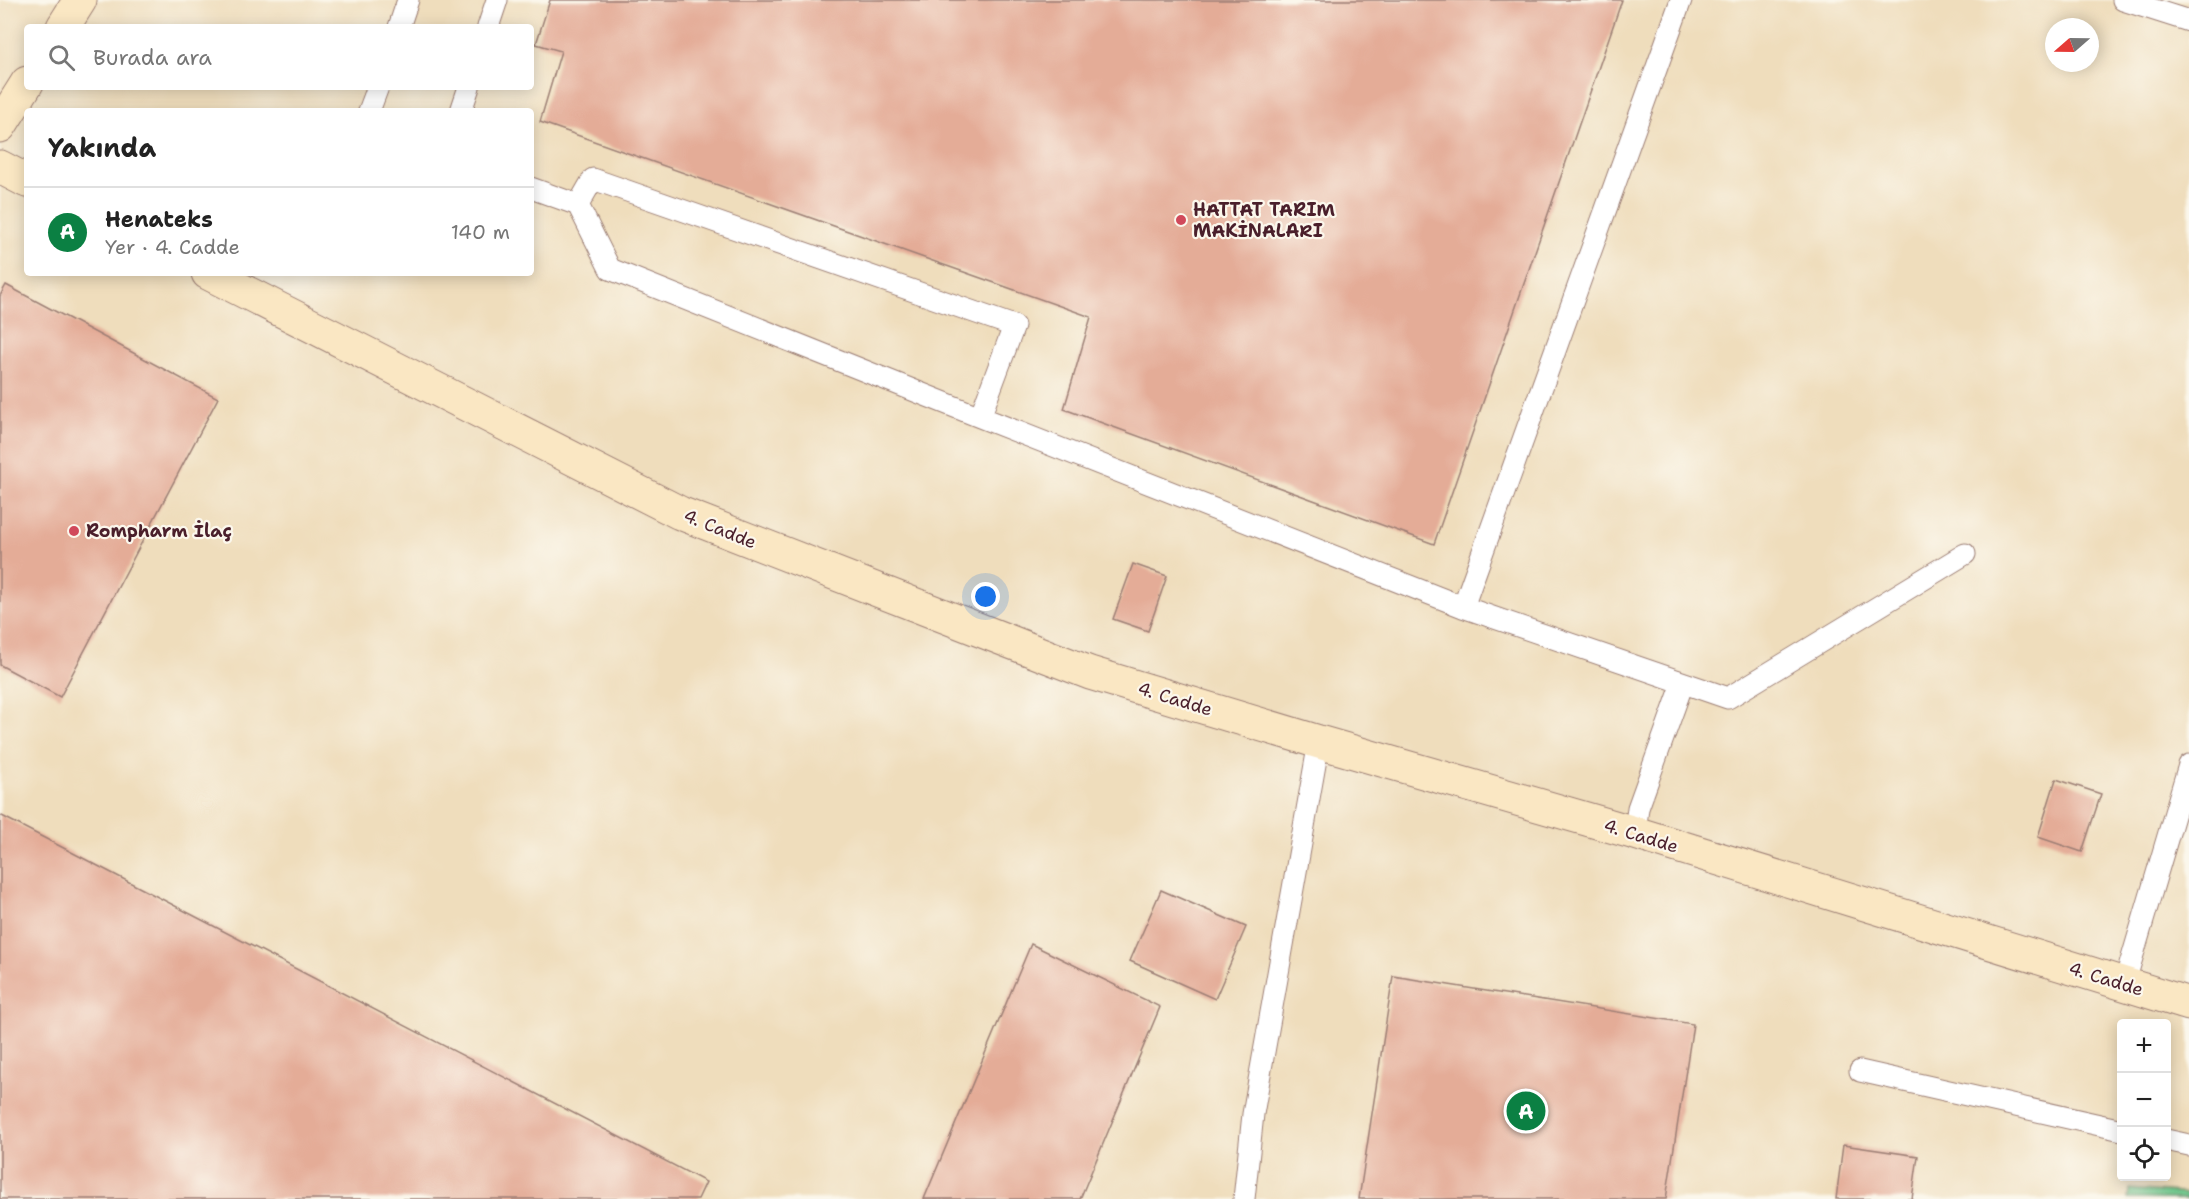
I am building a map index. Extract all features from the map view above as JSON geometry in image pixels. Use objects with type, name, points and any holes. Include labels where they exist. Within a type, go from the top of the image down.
[{"type":"street","points":[[65,24],[80,0]]},
{"type":"street","points":[[0,126],[24,88]]},
{"type":"street","points":[[0,167],[24,179]]},
{"type":"street","name":"4. Cadde","points":[[214,276],[680,513],[1090,673],[1635,833],[2189,1004]]},
{"type":"lane","points":[[400,24],[408,0]]},
{"type":"lane","points":[[489,24],[497,0]]},
{"type":"lane","points":[[1463,607],[1682,0]]},
{"type":"lane","points":[[2123,0],[2189,21]]},
{"type":"lane","points":[[370,108],[377,90]]},
{"type":"lane","points":[[462,108],[468,90]]},
{"type":"lane","points":[[578,205],[593,179],[1014,326],[980,417]]},
{"type":"lane","points":[[534,189],[578,205],[610,269],[1463,607],[1728,698],[1965,554]]},
{"type":"lane","points":[[1635,833],[1638,808],[1683,683]]},
{"type":"lane","points":[[1245,1199],[1253,1114],[1319,742]]},
{"type":"lane","points":[[2124,985],[2189,765]]},
{"type":"lane","points":[[1860,1071],[2117,1129]]},
{"type":"lane","points":[[2171,1141],[2189,1145]]},
{"type":"green space","points":[[2129,1189],[2189,1194],[2189,1199],[2128,1199]]},
{"type":"building","name":"HATTAT TARIM MAKİNALARI","points":[[550,0],[1622,0],[1434,544],[1064,409],[1091,317],[540,122],[561,51],[536,44]]},
{"type":"building","name":"Rompharm İlaç","points":[[6,285],[218,398],[60,697],[0,665],[0,296]]},
{"type":"building","points":[[1133,564],[1167,576],[1148,631],[1113,619]]},
{"type":"building","points":[[2056,779],[2101,794],[2082,852],[2038,837]]},
{"type":"building","points":[[0,815],[706,1182],[698,1199],[0,1199]]},
{"type":"building","points":[[1161,890],[1246,927],[1215,999],[1130,961]]},
{"type":"building","points":[[1031,944],[1160,1007],[1080,1199],[924,1199]]},
{"type":"building","points":[[1393,976],[1693,1024],[1666,1199],[1359,1199]]},
{"type":"building","points":[[1843,1145],[1918,1156],[1912,1199],[1836,1199]]},
{"type":"place","name":"HATTAT TARIM MAKİNALARI","points":[[1181,220]]},
{"type":"place","name":"Rompharm İlaç","points":[[74,531]]},
{"type":"place","name":"Henateks","points":[[1526,1111]]}]
